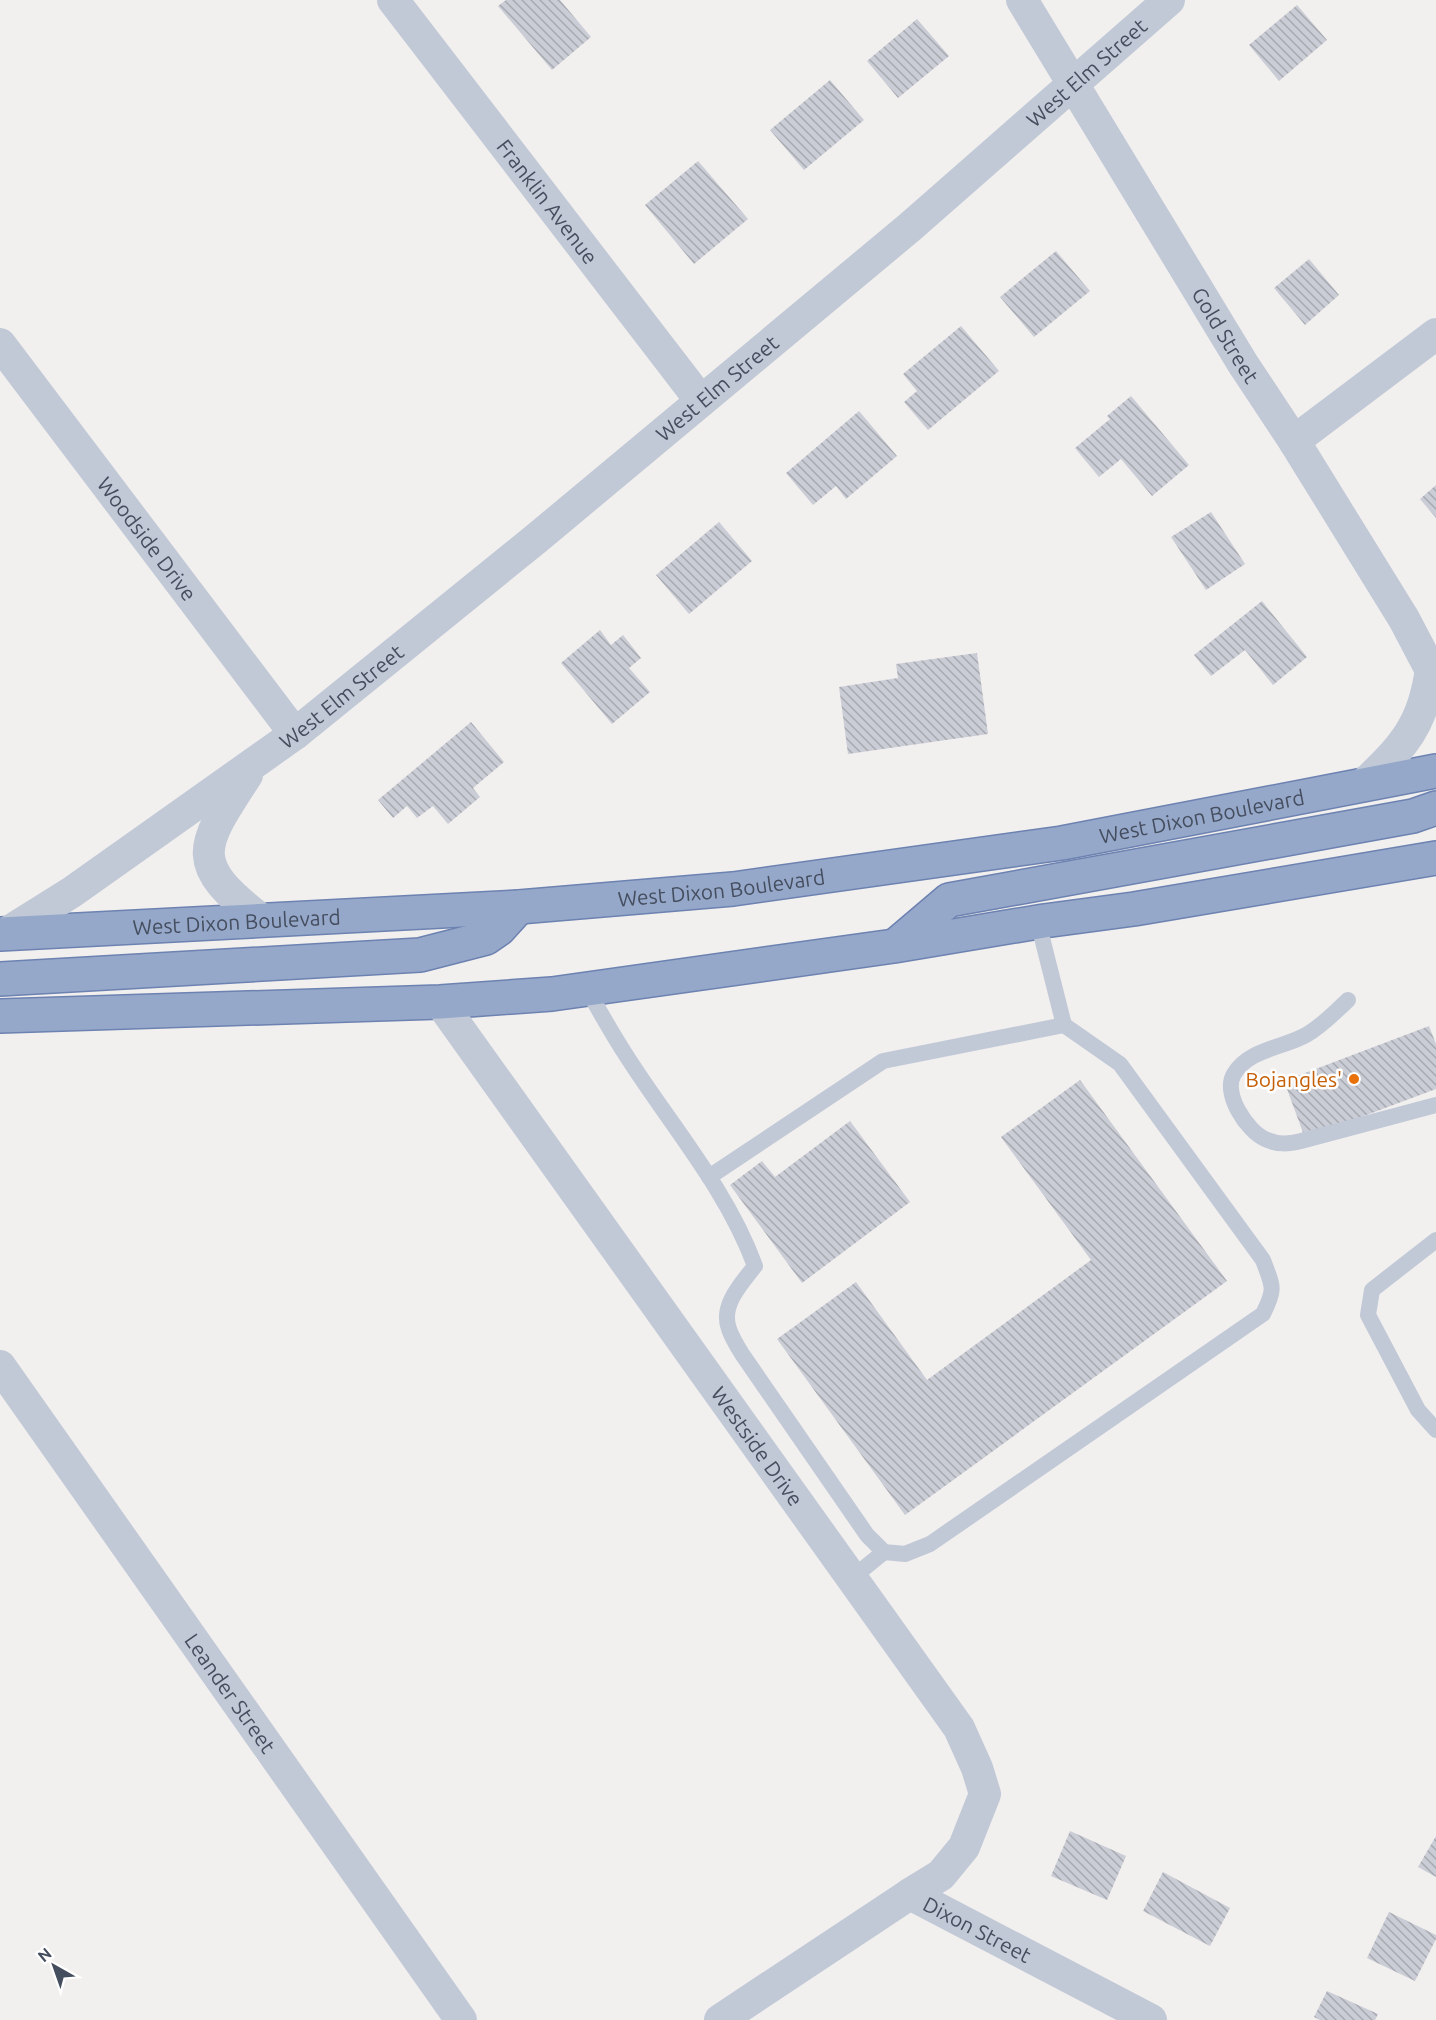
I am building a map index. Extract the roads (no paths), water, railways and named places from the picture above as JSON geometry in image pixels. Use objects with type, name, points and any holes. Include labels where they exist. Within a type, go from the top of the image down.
[{"type":"highway","name":"West Dixon Boulevard","points":[[2,934],[519,907],[733,889],[1050,844],[1436,771]]},
{"type":"highway","points":[[894,946],[949,900],[1413,816],[1436,808]]},
{"type":"highway","points":[[0,1016],[440,1002],[552,994],[894,946],[1134,909],[1436,858]]},
{"type":"highway","points":[[0,979],[420,955],[486,938],[499,929],[519,907]]},
{"type":"street","name":"Franklin Avenue","points":[[393,0],[701,401]]},
{"type":"street","name":"Gold Street","points":[[1022,0],[1072,86],[1404,619],[1433,674],[1416,726],[1396,754],[1364,785]]},
{"type":"street","name":"West Elm Street","points":[[2,934],[72,892],[295,734],[527,546],[910,227],[1169,0]]},
{"type":"street","points":[[1294,441],[1436,334]]},
{"type":"street","name":"Woodside Drive","points":[[0,344],[295,734]]},
{"type":"street","name":"West Elm Street","points":[[256,762],[219,819],[210,840],[208,856],[211,870],[222,886],[236,901],[262,920]]},
{"type":"street","name":"Westside Drive","points":[[440,1002],[959,1728],[977,1768],[985,1794],[964,1847],[941,1875],[910,1894]]},
{"type":"street","name":"Leander Street","points":[[0,1366],[461,2020]]},
{"type":"street","name":"Dixon Street","points":[[720,2020],[910,1894],[1150,2020]]},
{"type":"lane","points":[[587,989],[624,1052],[709,1177],[746,1243],[755,1266],[738,1288],[728,1308],[728,1326],[742,1354],[867,1535],[884,1552],[905,1554],[930,1544],[1263,1314],[1272,1295],[1271,1280],[1263,1260],[1120,1064],[1064,1025],[1038,922]]},
{"type":"lane","points":[[1348,1000],[1321,1025],[1304,1036],[1250,1059],[1234,1074],[1230,1083],[1231,1094],[1250,1129],[1264,1139],[1281,1145],[1436,1105]]},
{"type":"lane","points":[[709,1177],[883,1061],[1064,1025]]},
{"type":"lane","points":[[1436,1240],[1372,1290],[1368,1315],[1418,1410],[1436,1430]]},
{"type":"lane","points":[[852,1578],[884,1552]]},
{"type":"place","name":"Bojangles'","points":[[1354,1079]]}]
